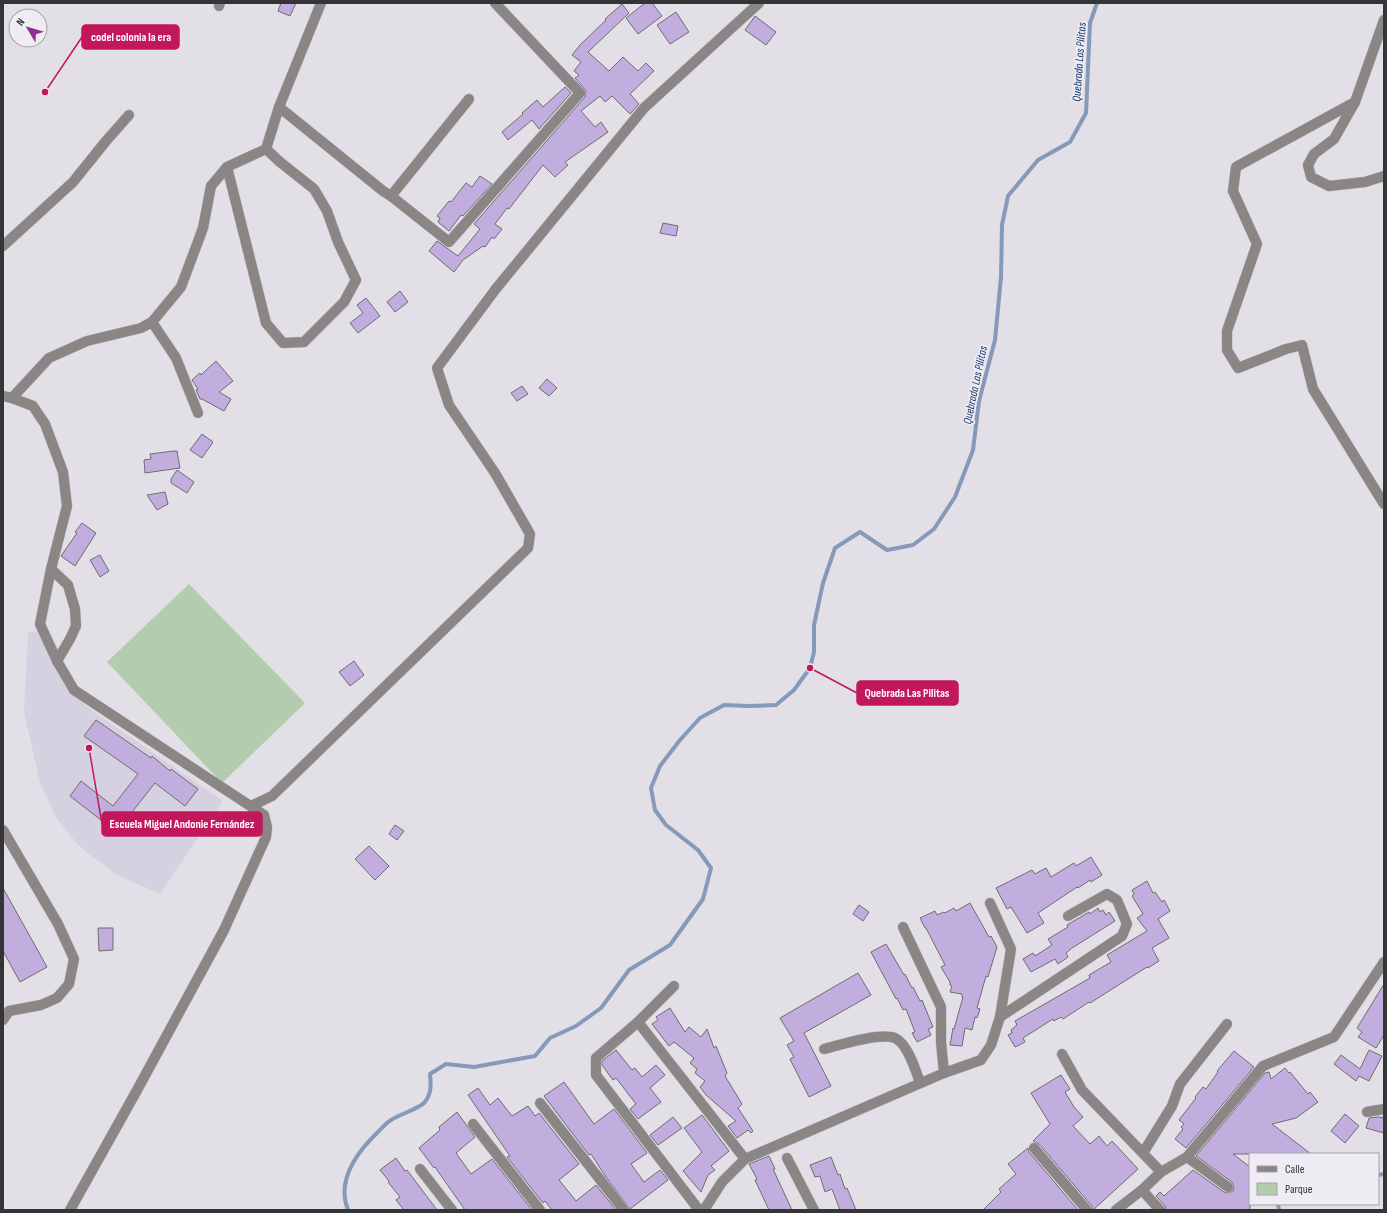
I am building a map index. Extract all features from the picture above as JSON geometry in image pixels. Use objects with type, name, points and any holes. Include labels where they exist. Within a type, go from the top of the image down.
[{"type":"street","points":[[70,1210],[224,930],[266,837],[267,827],[264,815],[74,690],[57,661],[40,624],[51,568],[67,506],[62,472],[45,424],[33,406],[8,397],[49,358],[87,341],[141,328],[152,322],[181,287],[203,228],[211,186],[227,167],[266,149],[279,107],[321,3]]},
{"type":"street","points":[[279,107],[449,242],[580,92],[494,3]]},
{"type":"street","points":[[251,806],[272,796],[528,548],[530,534],[495,473],[449,405],[437,368],[495,290],[644,108],[759,3]]},
{"type":"street","points":[[1384,20],[1355,102],[1334,139],[1314,154],[1308,165],[1311,177],[1329,186],[1365,182],[1384,176]]},
{"type":"street","points":[[391,196],[469,99]]},
{"type":"street","points":[[1355,102],[1236,167],[1233,191],[1257,244],[1227,331],[1227,350],[1238,368],[1286,349],[1302,345],[1313,389],[1384,504]]},
{"type":"street","points":[[3,246],[73,182],[129,115]]},
{"type":"street","points":[[227,167],[266,323],[283,343],[304,342],[344,302],[356,280],[338,242],[328,211],[314,189],[266,149]]},
{"type":"street","points":[[152,322],[176,358],[198,414]]},
{"type":"street","points":[[51,568],[68,585],[74,609],[76,626],[57,661]]},
{"type":"street","points":[[3,830],[58,924],[74,959],[69,984],[57,998],[41,1005],[9,1011],[3,1020]]},
{"type":"street","points":[[1000,1017],[1122,936],[1127,924],[1117,900],[1107,894],[1068,916]]},
{"type":"street","points":[[704,1210],[722,1182],[745,1159],[920,1083],[982,1060],[991,1045],[1000,1017],[1011,949],[990,903]]},
{"type":"street","points":[[903,927],[941,1007],[941,1042],[944,1073]]},
{"type":"street","points":[[1116,1210],[1162,1172],[1186,1157],[1263,1066],[1334,1037],[1384,962]]},
{"type":"street","points":[[674,986],[638,1022],[596,1058],[596,1075],[698,1210]]},
{"type":"street","points":[[638,1022],[745,1159]]},
{"type":"street","points":[[1143,1153],[1172,1106],[1180,1084],[1227,1024]]},
{"type":"street","points":[[824,1049],[873,1038],[895,1038],[905,1048],[916,1070],[920,1083]]},
{"type":"street","points":[[1062,1054],[1082,1090],[1162,1172]]},
{"type":"street","points":[[540,1103],[624,1210]]},
{"type":"street","points":[[1367,1112],[1384,1109]]},
{"type":"street","points":[[473,1124],[540,1210]]},
{"type":"street","points":[[1034,1148],[1087,1210]]},
{"type":"street","points":[[1186,1157],[1228,1187]]},
{"type":"street","points":[[787,1158],[814,1210]]},
{"type":"street","points":[[420,1169],[452,1210]]},
{"type":"street","points":[[1142,1190],[1160,1210]]},
{"type":"shaded area","points":[[39,630],[70,692],[94,712],[223,801],[160,894],[115,874],[79,846],[56,817],[40,783],[24,712],[28,633]]},
{"type":"green space","points":[[189,584],[305,703],[222,783],[107,662]]},
{"type":"building","points":[[281,3],[296,3],[290,16],[278,11]]},
{"type":"building","points":[[645,3],[652,3],[662,16],[638,34],[626,18]]},
{"type":"building","points":[[622,4],[629,13],[588,52],[609,71],[623,57],[638,71],[646,63],[654,71],[630,94],[639,104],[630,114],[612,96],[605,102],[600,96],[581,111],[595,127],[601,122],[608,132],[565,162],[568,165],[555,177],[543,165],[509,209],[507,208],[495,224],[502,229],[494,239],[492,237],[485,247],[483,246],[463,260],[454,272],[429,251],[437,241],[458,256],[480,229],[474,224],[585,97],[586,91],[575,78],[579,75],[574,71],[581,62],[572,55],[580,45],[606,20],[605,19]]},
{"type":"building","points":[[676,12],[689,32],[670,44],[657,25]]},
{"type":"building","points":[[755,16],[776,32],[766,45],[745,30]]},
{"type":"building","points":[[565,87],[571,93],[539,129],[532,120],[508,140],[502,132],[523,114],[522,113],[537,100],[543,107]]},
{"type":"building","points":[[480,176],[492,184],[463,216],[461,215],[449,231],[438,222],[440,218],[437,216],[449,201],[451,202],[466,183],[472,187]]},
{"type":"building","points":[[663,223],[678,226],[676,236],[660,233]]},
{"type":"building","points":[[400,291],[408,302],[395,312],[387,302]]},
{"type":"building","points":[[366,298],[380,316],[358,333],[350,323],[363,313],[357,305]]},
{"type":"building","points":[[216,361],[233,381],[219,392],[231,399],[224,411],[200,399],[196,390],[198,389],[192,380],[200,373],[201,375]]},
{"type":"building","points":[[547,379],[557,388],[549,396],[539,388]]},
{"type":"building","points":[[522,386],[528,394],[517,401],[511,393]]},
{"type":"building","points":[[202,434],[213,442],[202,458],[190,450]]},
{"type":"building","points":[[177,451],[180,468],[145,473],[144,460],[151,459],[150,454]]},
{"type":"building","points":[[177,470],[194,482],[187,493],[171,483],[171,479]]},
{"type":"building","points":[[165,492],[168,504],[157,510],[147,495]]},
{"type":"building","points":[[82,523],[96,533],[75,566],[61,556]]},
{"type":"building","points":[[100,555],[109,571],[100,577],[90,560]]},
{"type":"building","points":[[354,661],[364,675],[350,686],[339,672]]},
{"type":"building","points":[[96,720],[151,758],[152,756],[170,771],[171,769],[198,789],[185,806],[155,783],[121,826],[110,818],[106,824],[70,796],[81,781],[113,806],[138,774],[84,736]]},
{"type":"building","points":[[395,825],[404,831],[397,840],[389,834]]},
{"type":"building","points":[[369,846],[389,866],[375,880],[355,859]]},
{"type":"building","points":[[1091,857],[1102,875],[1091,882],[1090,880],[1078,888],[1077,887],[1038,913],[1044,923],[1027,933],[1011,907],[1007,909],[996,888],[1032,870],[1035,874],[1046,868],[1051,877],[1074,863],[1076,866]]},
{"type":"building","points":[[1147,881],[1153,893],[1155,892],[1162,902],[1164,900],[1170,911],[1158,919],[1169,938],[1152,948],[1159,961],[1063,1019],[1061,1017],[1054,1021],[1053,1019],[1023,1038],[1025,1042],[1015,1047],[1008,1035],[1012,1033],[1011,1030],[1017,1025],[1015,1021],[1090,978],[1089,975],[1111,962],[1107,955],[1147,931],[1137,918],[1143,914],[1132,896],[1134,894],[1132,890]]},
{"type":"building","points":[[3,888],[47,967],[20,982],[3,951]]},
{"type":"building","points":[[970,903],[989,937],[991,936],[997,947],[988,977],[986,976],[977,1008],[980,1009],[977,1018],[975,1017],[972,1030],[965,1028],[962,1046],[950,1045],[953,1028],[954,1029],[963,997],[962,994],[950,992],[952,986],[950,985],[950,982],[941,967],[945,965],[920,918],[935,911],[937,915],[954,908],[956,911]]},
{"type":"building","points":[[859,905],[869,912],[863,921],[853,914]]},
{"type":"building","points":[[1098,908],[1100,912],[1103,910],[1106,915],[1109,912],[1115,921],[1072,948],[1066,953],[1068,957],[1058,964],[1055,959],[1031,972],[1023,959],[1033,953],[1035,956],[1052,945],[1048,939],[1068,927],[1067,925],[1089,912],[1090,914]]},
{"type":"building","points":[[98,928],[113,928],[113,950],[99,951]]},
{"type":"building","points":[[886,944],[920,1001],[922,1000],[933,1027],[928,1029],[931,1035],[917,1042],[912,1033],[915,1032],[906,1009],[903,1010],[897,998],[896,999],[871,952]]},
{"type":"building","points":[[858,973],[871,995],[804,1033],[831,1086],[809,1097],[790,1059],[794,1057],[787,1045],[794,1041],[780,1018]]},
{"type":"building","points":[[1384,984],[1384,1035],[1376,1048],[1358,1037],[1362,1032],[1357,1028]]},
{"type":"building","points":[[670,1008],[685,1032],[689,1027],[701,1037],[707,1029],[714,1048],[716,1046],[727,1073],[725,1076],[742,1104],[738,1108],[753,1131],[751,1133],[748,1130],[737,1138],[728,1126],[736,1121],[706,1095],[700,1087],[705,1081],[695,1073],[697,1069],[690,1063],[694,1058],[674,1042],[669,1046],[652,1024],[658,1020],[656,1017]]},
{"type":"building","points":[[616,1050],[632,1070],[635,1068],[642,1077],[656,1065],[665,1075],[650,1088],[661,1102],[638,1119],[630,1109],[636,1104],[616,1078],[613,1080],[602,1065],[602,1061]]},
{"type":"building","points":[[1369,1050],[1382,1056],[1369,1081],[1359,1076],[1356,1081],[1334,1064],[1341,1055],[1360,1069]]},
{"type":"building","points":[[1234,1051],[1254,1067],[1186,1148],[1175,1139],[1183,1129],[1181,1127],[1184,1124],[1179,1120],[1196,1098],[1195,1097],[1203,1087],[1206,1089],[1218,1072],[1217,1071]]},
{"type":"building","points":[[1285,1068],[1308,1094],[1310,1092],[1318,1102],[1296,1118],[1272,1124],[1310,1153],[1233,1154],[1249,1166],[1250,1210],[1166,1210],[1165,1206],[1156,1196],[1160,1192],[1164,1196],[1193,1170],[1224,1192],[1228,1193],[1233,1191],[1234,1187],[1232,1182],[1196,1156],[1265,1073],[1269,1072],[1271,1079]]},
{"type":"building","points":[[1061,1075],[1070,1089],[1065,1092],[1074,1107],[1083,1117],[1073,1126],[1090,1144],[1099,1136],[1107,1146],[1112,1141],[1138,1169],[1093,1210],[1092,1206],[1039,1144],[1033,1141],[1050,1124],[1031,1093]]},
{"type":"building","points":[[564,1082],[594,1124],[614,1109],[647,1153],[631,1164],[644,1182],[660,1170],[668,1180],[630,1209],[591,1154],[589,1155],[544,1096]]},
{"type":"building","points":[[478,1088],[490,1105],[498,1098],[512,1116],[528,1106],[535,1116],[539,1113],[579,1164],[559,1180],[576,1201],[596,1185],[616,1210],[552,1210],[545,1201],[543,1203],[507,1157],[510,1156],[468,1095]]},
{"type":"building","points":[[457,1112],[475,1137],[456,1153],[471,1174],[492,1159],[532,1210],[465,1210],[435,1167],[434,1168],[419,1148],[440,1130],[439,1127]]},
{"type":"building","points":[[1345,1114],[1359,1126],[1345,1143],[1331,1131]]},
{"type":"building","points":[[702,1115],[729,1151],[711,1166],[715,1170],[708,1175],[701,1192],[683,1171],[702,1152],[684,1128]]},
{"type":"building","points":[[673,1117],[682,1128],[658,1145],[650,1135]]},
{"type":"building","points":[[1369,1118],[1384,1118],[1384,1133],[1366,1128]]},
{"type":"building","points":[[1028,1148],[1029,1152],[1078,1210],[983,1210],[1001,1192],[999,1189],[1016,1174],[1008,1164]]},
{"type":"building","points":[[769,1156],[775,1169],[773,1169],[792,1210],[769,1210],[755,1180],[757,1179],[749,1164]]},
{"type":"building","points":[[831,1157],[838,1175],[840,1174],[845,1189],[847,1188],[856,1210],[840,1210],[832,1189],[825,1192],[820,1176],[815,1177],[810,1165]]},
{"type":"building","points":[[396,1158],[405,1171],[407,1170],[437,1210],[404,1210],[396,1200],[400,1197],[380,1170]]},
{"type":"waterway","name":"Quebrada Las Pilitas","points":[[348,1210],[345,1199],[345,1188],[347,1177],[356,1158],[370,1140],[387,1123],[418,1107],[427,1100],[431,1085],[430,1074],[446,1064],[474,1067],[535,1056],[550,1038],[576,1026],[601,1008],[629,970],[670,945],[703,899],[711,868],[698,850],[666,825],[655,810],[651,788],[660,766],[680,740],[700,718],[724,705],[776,705],[794,690],[810,668],[814,652],[814,625],[823,583],[835,548],[860,532],[887,550],[913,545],[934,529],[955,497],[973,450],[979,401],[995,340],[1001,277],[1002,225],[1008,196],[1038,160],[1070,142],[1086,113],[1090,23],[1097,3]]},
{"type":"waterway","points":[[1379,1175],[1384,1174]]},
{"type":"waterway","points":[[1278,1205],[1279,1210]]},
{"type":"place","name":"codel colonia la era","points":[[45,92]]},
{"type":"place","name":"Quebrada Las Pilitas","points":[[810,668]]},
{"type":"place","name":"Escuela Miguel Andonie Fernández","points":[[89,748]]}]
